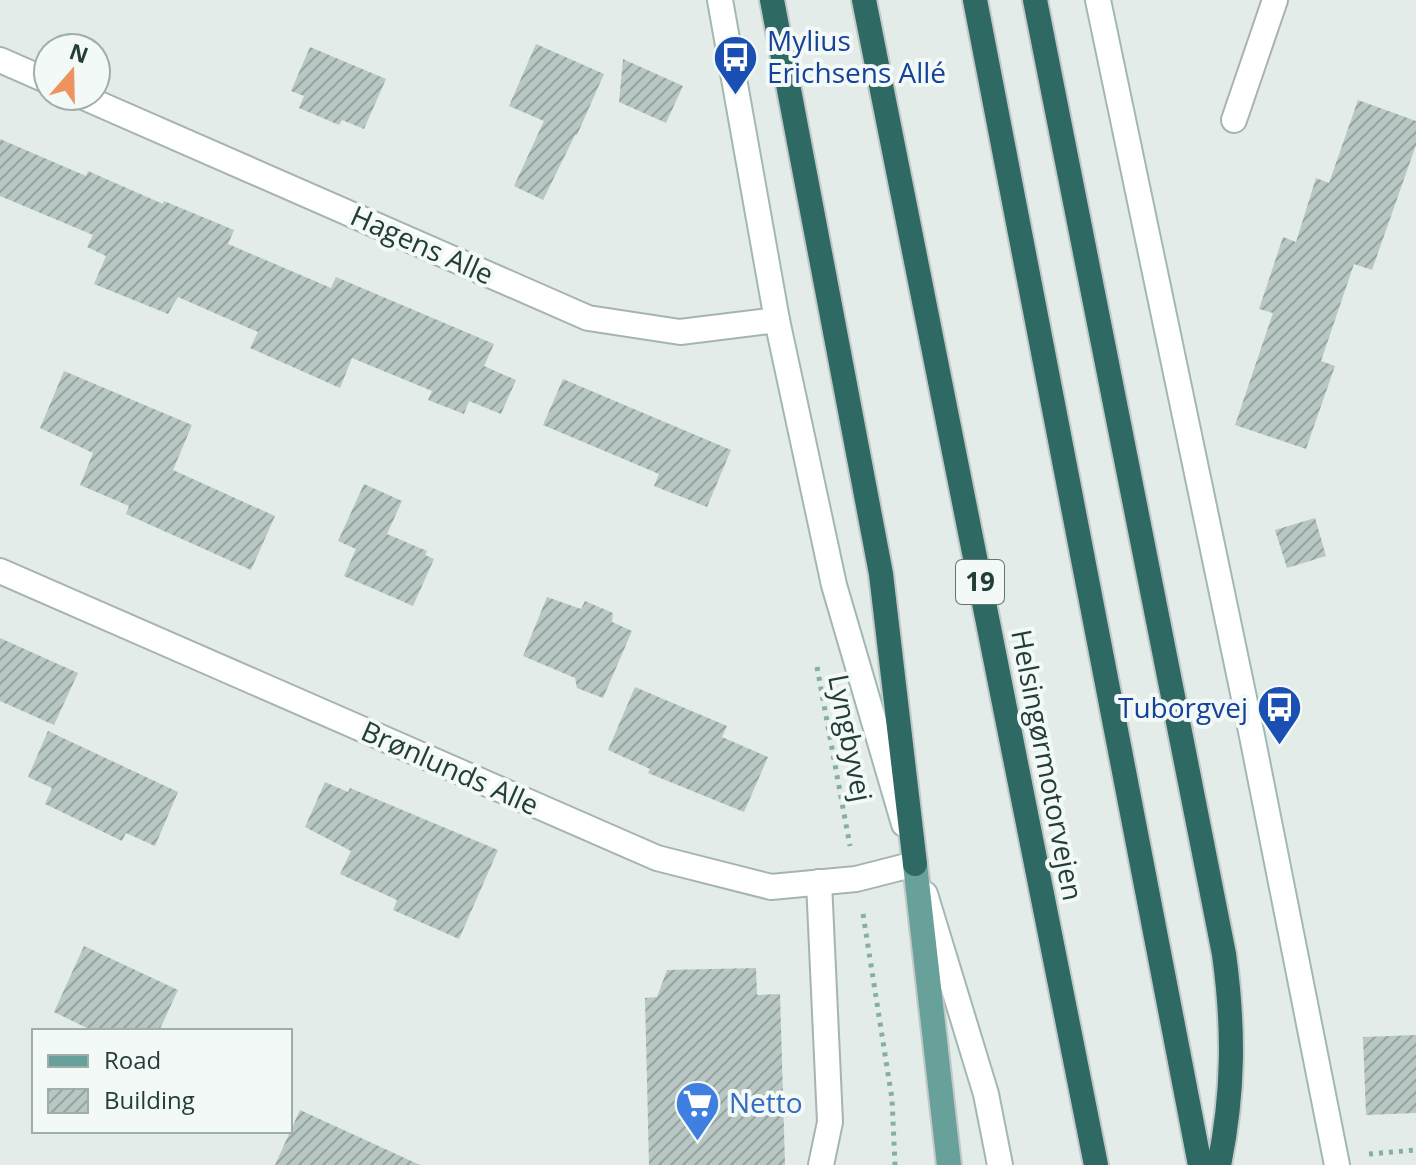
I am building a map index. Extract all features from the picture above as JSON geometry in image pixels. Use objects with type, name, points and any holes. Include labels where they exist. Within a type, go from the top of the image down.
[{"type":"highway","points":[[772,0],[881,574],[915,864]]},
{"type":"highway","name":"Helsingørmotorvejen","points":[[864,0],[1096,1165]]},
{"type":"highway","points":[[975,0],[1200,1165]]},
{"type":"highway","points":[[1035,0],[1224,954],[1231,1004],[1232,1059],[1229,1116],[1219,1165]]},
{"type":"main road","points":[[915,864],[949,1165]]},
{"type":"street","points":[[720,0],[777,320],[834,585],[986,1094],[1000,1165]]},
{"type":"street","points":[[1098,0],[1252,736],[1337,1165]]},
{"type":"street","points":[[1234,120],[1275,0]]},
{"type":"street","points":[[0,60],[32,74]]},
{"type":"street","name":"Hagens Alle","points":[[112,110],[588,318],[680,332],[777,320]]},
{"type":"street","name":"Brønlunds Alle","points":[[0,571],[657,858],[771,887],[856,879],[915,864]]},
{"type":"street","points":[[819,882],[830,1122],[821,1165]]},
{"type":"path","name":"Lyngbyvej","points":[[816,663],[892,1099],[895,1165]]},
{"type":"building","points":[[536,44],[604,74],[543,200],[514,186],[544,121],[509,106]]},
{"type":"building","points":[[310,47],[386,79],[364,129],[342,120],[339,125],[299,108],[304,96],[291,91]]},
{"type":"building","points":[[623,59],[683,86],[666,123],[619,102]]},
{"type":"building","points":[[1358,100],[1416,121],[1416,145],[1372,270],[1354,264],[1321,361],[1335,366],[1306,449],[1235,425],[1273,313],[1259,309],[1283,237],[1296,242],[1316,178],[1329,183]]},
{"type":"building","points":[[0,139],[86,176],[88,171],[163,204],[164,201],[234,230],[228,244],[331,288],[336,277],[494,344],[484,366],[516,380],[501,414],[469,401],[464,414],[428,400],[432,391],[352,358],[340,388],[250,348],[258,332],[178,297],[168,314],[94,284],[106,256],[87,247],[93,235],[0,196]]},
{"type":"building","points":[[64,371],[192,425],[173,470],[275,516],[251,570],[126,514],[129,506],[80,485],[93,453],[40,428]]},
{"type":"building","points":[[563,379],[731,450],[707,507],[654,486],[659,474],[543,425]]},
{"type":"building","points":[[364,484],[402,501],[387,534],[427,551],[425,555],[434,559],[413,606],[344,576],[356,549],[338,541]]},
{"type":"building","points":[[1315,518],[1326,556],[1287,568],[1275,530]]},
{"type":"building","points":[[547,597],[581,609],[585,601],[613,613],[612,622],[632,631],[603,698],[577,688],[575,678],[523,656]]},
{"type":"building","points":[[0,638],[78,673],[54,725],[0,701]]},
{"type":"building","points":[[635,687],[727,726],[722,737],[768,757],[744,812],[648,773],[650,769],[608,750]]},
{"type":"building","points":[[48,731],[178,792],[155,846],[126,833],[122,841],[45,804],[52,788],[28,777]]},
{"type":"building","points":[[325,782],[348,792],[350,788],[498,850],[459,939],[393,910],[397,900],[340,874],[351,851],[305,827]]},
{"type":"building","points":[[84,946],[178,990],[160,1029],[89,1029],[54,1012]]},
{"type":"building","points":[[756,968],[757,995],[780,994],[785,1165],[649,1165],[645,998],[657,997],[667,970]]},
{"type":"building","points":[[1416,1035],[1416,1113],[1366,1115],[1363,1037]]},
{"type":"building","points":[[300,1110],[420,1165],[275,1165]]},
{"type":"place","name":"Mylius Erichsens Allé","points":[[736,96]]},
{"type":"place","name":"Tuborgvej","points":[[1279,747]]},
{"type":"place","name":"Netto","points":[[698,1142]]}]
